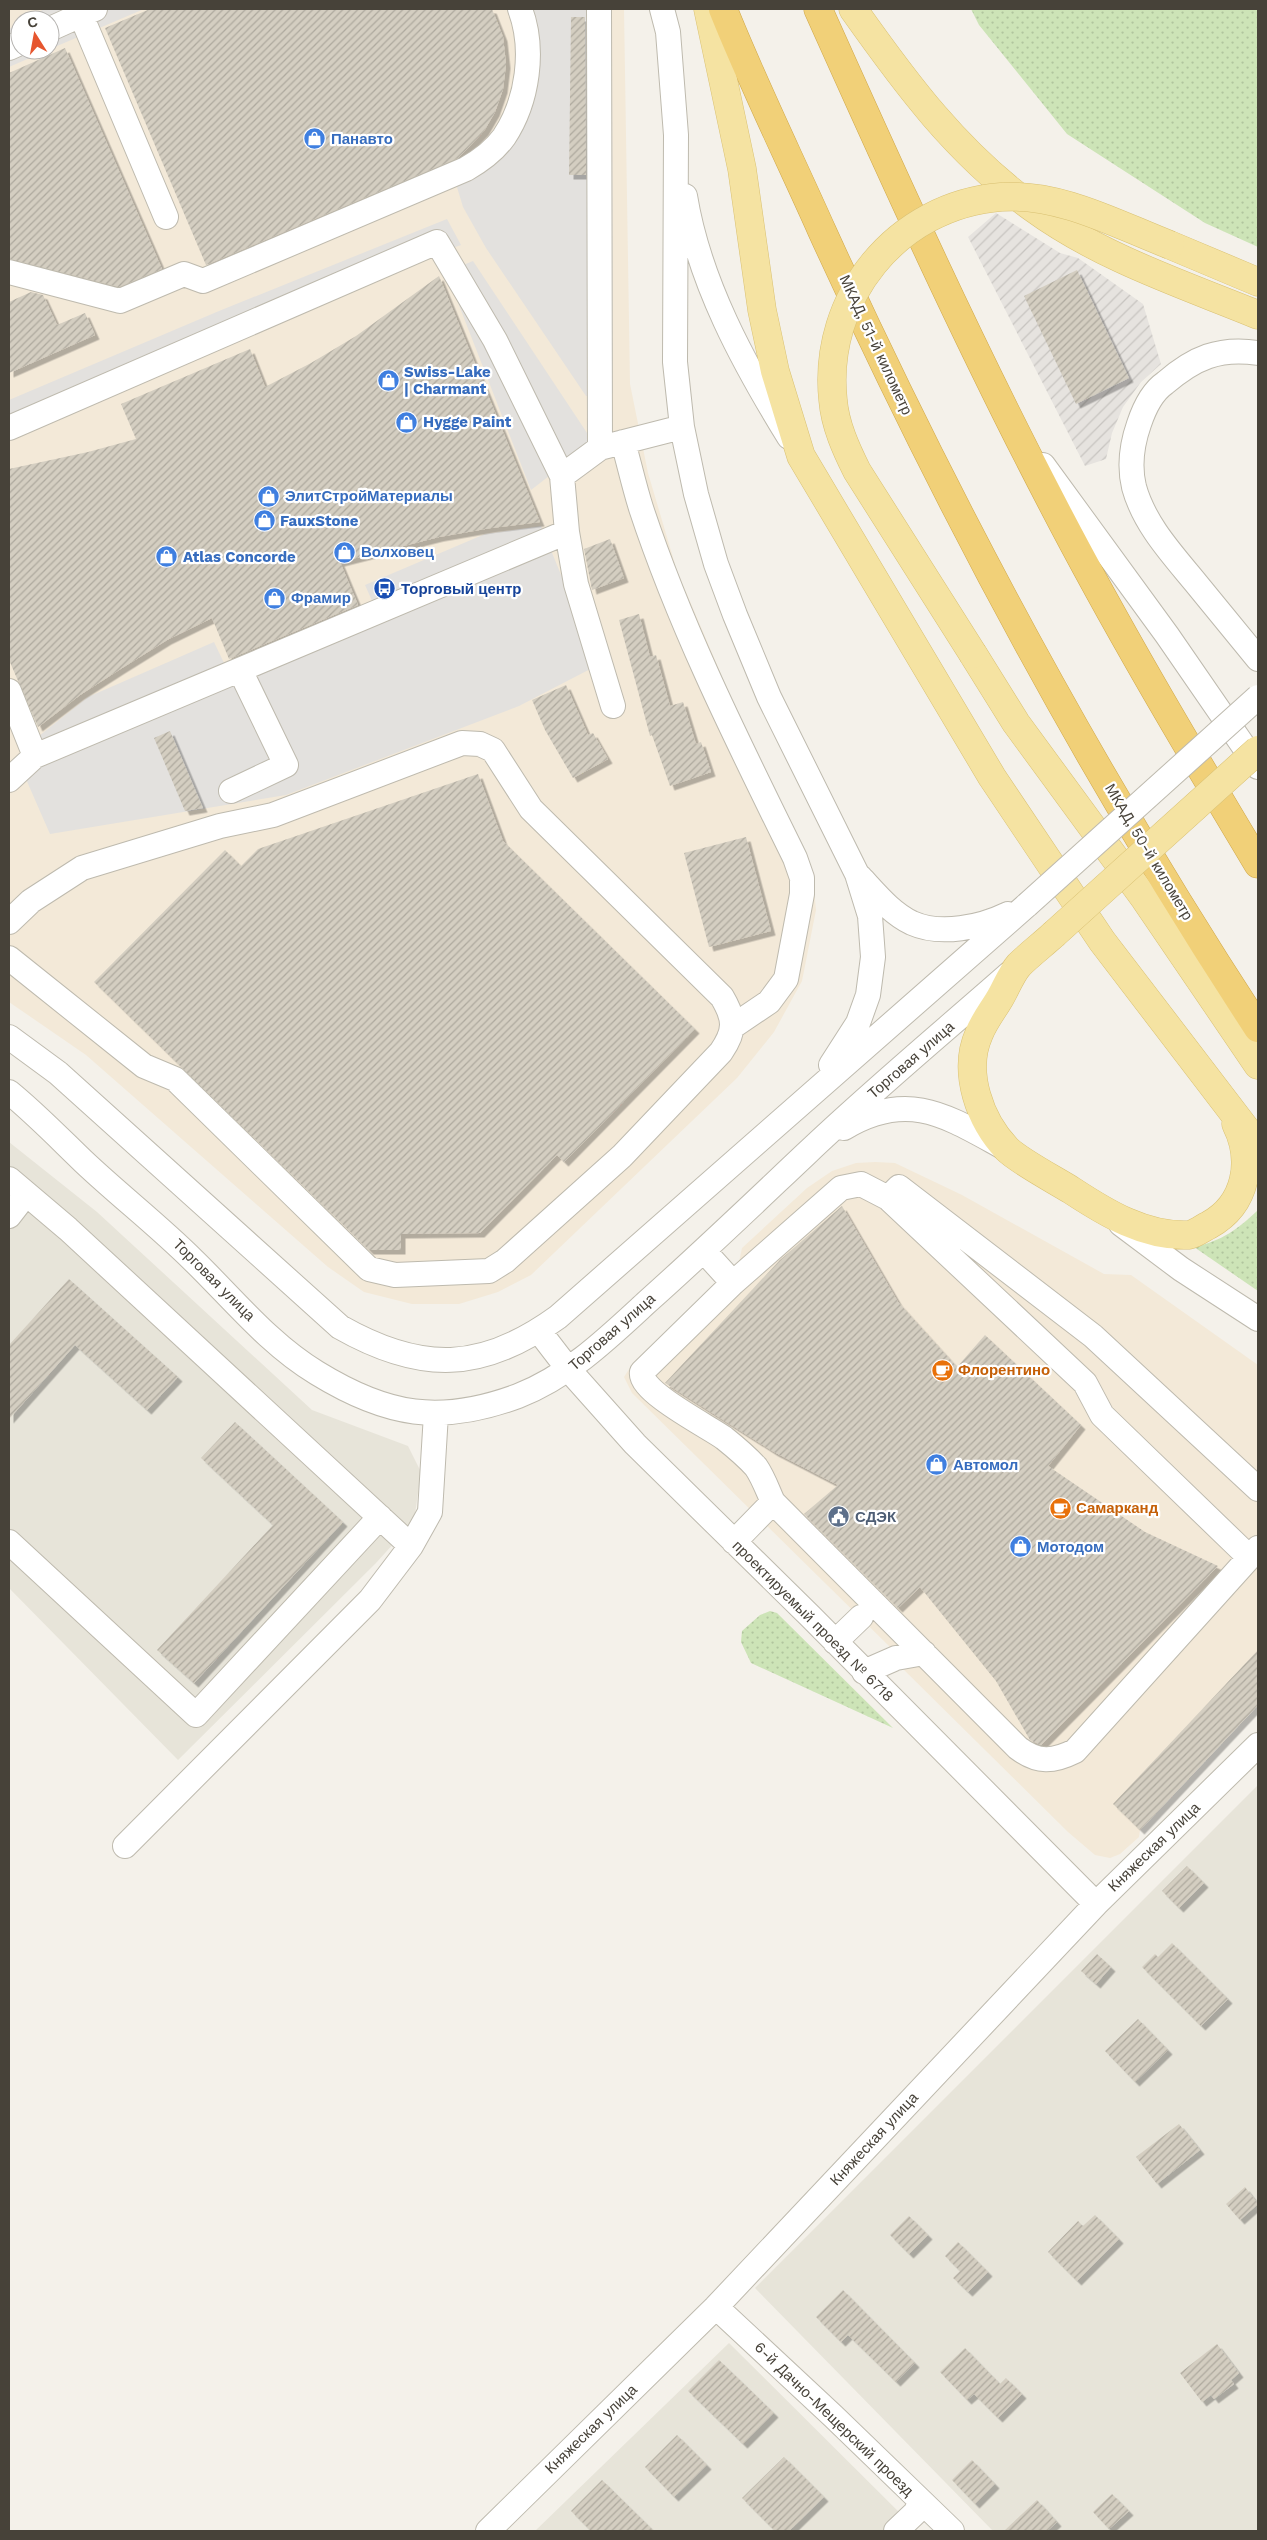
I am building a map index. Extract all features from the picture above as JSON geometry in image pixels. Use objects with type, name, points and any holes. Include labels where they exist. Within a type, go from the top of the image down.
[{"type":"highway","name":"МКАД, 51-й километр","points":[[723,9],[836,260],[903,403],[972,541],[1045,673]]},
{"type":"highway","points":[[818,9],[932,259],[1050,500],[1122,630],[1258,864]]},
{"type":"highway","name":"МКАД, 50-й километр","points":[[1045,673],[1134,829],[1215,963],[1258,1028]]},
{"type":"main road","points":[[708,9],[742,169],[762,310],[775,371],[801,456],[992,777],[1102,941],[1258,1145]]},
{"type":"main road","points":[[853,9],[893,65],[946,131],[995,177],[1033,208],[1123,260],[1258,315]]},
{"type":"main road","points":[[1258,282],[1074,207],[1050,200],[1010,197],[977,200],[930,216],[902,234],[873,263],[847,304],[838,328],[831,377],[833,402],[846,449],[857,471],[1016,723],[1145,899],[1258,1065]]},
{"type":"main road","name":"Торговая улица","points":[[1018,966],[1258,750]]},
{"type":"main road","points":[[1018,966],[978,1034],[974,1053],[973,1076],[977,1100],[988,1121],[1008,1149],[1108,1214],[1160,1233],[1191,1235],[1213,1223],[1229,1208],[1242,1188],[1247,1166],[1244,1140],[1224,1100]]},
{"type":"street","points":[[9,272],[120,301],[184,274],[203,281],[466,169],[483,158],[503,138],[517,114],[525,82],[528,53],[525,22],[520,9]]},
{"type":"street","points":[[599,9],[600,448]]},
{"type":"street","points":[[662,9],[668,32],[676,135],[689,219],[706,274],[736,344],[766,399],[801,456]]},
{"type":"street","points":[[60,25],[88,12],[166,217]]},
{"type":"street","points":[[676,135],[675,362],[682,427],[696,494],[716,564],[734,615],[769,697],[857,874],[870,924],[873,957],[868,995],[858,1023],[813,1091]]},
{"type":"street","points":[[9,428],[437,242],[495,340],[562,476],[567,532],[576,584],[612,706]]},
{"type":"street","points":[[1258,353],[1243,351],[1212,354],[1187,364],[1161,385],[1143,410],[1134,437],[1131,462],[1134,487],[1144,512],[1163,543],[1258,658]]},
{"type":"street","points":[[1010,421],[1167,636],[1258,767]]},
{"type":"street","points":[[562,476],[600,448],[682,427]]},
{"type":"street","points":[[624,442],[641,507],[680,612],[717,699],[795,858],[802,878],[802,894],[786,979],[769,1002],[732,1027]]},
{"type":"street","points":[[9,780],[35,756],[567,532]]},
{"type":"street","points":[[230,792],[286,765],[240,670]]},
{"type":"street","points":[[9,691],[35,756]]},
{"type":"street","points":[[9,1037],[58,1073],[340,1327],[372,1344],[411,1357],[451,1361],[481,1357],[540,1331],[579,1300],[1258,697]]},
{"type":"street","points":[[9,922],[31,901],[82,868],[220,826],[273,815],[462,743],[480,744],[494,750],[502,760],[531,809],[722,997],[732,1013],[732,1027],[728,1041],[721,1052],[622,1156],[505,1260],[489,1271],[395,1275],[368,1269],[175,1079],[144,1066],[9,958]]},
{"type":"street","points":[[857,874],[888,907],[912,923],[933,928],[962,928],[993,922],[1026,905]]},
{"type":"street","name":"Торговая улица","points":[[9,1092],[36,1114],[85,1163],[157,1224],[280,1345],[313,1371],[347,1391],[380,1406],[411,1412],[436,1414],[490,1405],[519,1395],[569,1370],[704,1251],[811,1149],[1018,966]]},
{"type":"street","points":[[811,1149],[860,1118],[895,1110],[919,1109],[945,1115],[1008,1149]]},
{"type":"street","points":[[861,1184],[888,1198],[1085,1384],[1102,1415],[1254,1553],[1075,1751],[1050,1761],[1029,1756],[1018,1748],[774,1502],[756,1468],[725,1439],[662,1398],[646,1384],[641,1376],[642,1372],[733,1283],[841,1188],[861,1184]]},
{"type":"street","points":[[9,1216],[17,1186],[68,1228],[411,1546]]},
{"type":"street","points":[[888,1198],[899,1187],[1093,1336],[1258,1489]]},
{"type":"street","points":[[1108,1214],[1181,1269],[1258,1318]]},
{"type":"street","points":[[704,1251],[733,1283]]},
{"type":"street","name":"проектируемый проезд № 6718","points":[[540,1331],[569,1370],[635,1444],[1096,1904]]},
{"type":"street","points":[[125,1846],[370,1600],[411,1546],[430,1512],[436,1414]]},
{"type":"street","points":[[734,1542],[774,1502]]},
{"type":"street","points":[[9,1542],[196,1715],[380,1517]]},
{"type":"street","points":[[835,1642],[861,1617]]},
{"type":"street","points":[[864,1672],[896,1658],[924,1653]]},
{"type":"street","name":"Княжеская улица","points":[[488,2531],[716,2307],[1096,1904],[1258,1745]]},
{"type":"street","name":"6-й Дачно-Мещерский проезд","points":[[716,2307],[834,2416],[952,2531]]},
{"type":"street","points":[[896,2531],[915,2512],[921,2502]]},
{"type":"shaded area","points":[[9,9],[624,9],[630,384],[648,473],[677,571],[753,749],[813,876],[816,910],[802,981],[774,1032],[737,1078],[531,1275],[498,1292],[459,1304],[412,1304],[364,1292],[328,1267],[86,1055],[9,1002]]},
{"type":"shaded area","points":[[144,9],[60,45],[60,10],[42,10]]},
{"type":"shaded area","points":[[511,9],[612,9],[613,393],[586,396],[486,248],[463,207],[453,174],[505,131],[523,37]]},
{"type":"shaded area","points":[[9,29],[10,60],[25,60],[9,67]]},
{"type":"shaded area","points":[[996,213],[1060,253],[1078,258],[1143,304],[1161,364],[1141,382],[1123,407],[1112,433],[1106,459],[1085,466],[968,237]]},
{"type":"shaded area","points":[[447,219],[461,245],[288,305],[9,423],[9,400],[219,311]]},
{"type":"shaded area","points":[[473,261],[593,442],[531,490],[446,272]]},
{"type":"shaded area","points":[[541,526],[598,665],[519,706],[286,795],[50,834],[18,761],[39,736],[88,697],[214,642],[225,665],[373,603],[365,585],[485,534]]},
{"type":"shaded area","points":[[9,1142],[97,1212],[312,1410],[408,1446],[421,1472],[414,1521],[376,1563],[178,1760],[9,1588]]},
{"type":"shaded area","points":[[856,1163],[895,1163],[962,1195],[1104,1274],[1131,1275],[1258,1365],[1258,1705],[1140,1830],[1139,1837],[1120,1854],[1110,1858],[1095,1855],[1068,1832],[901,1667],[889,1646],[632,1393],[624,1377],[633,1363],[739,1262],[742,1248],[807,1188],[832,1171]]},
{"type":"shaded area","points":[[1258,1785],[1258,2531],[993,2531],[755,2288]]},
{"type":"shaded area","points":[[729,2343],[918,2531],[535,2531]]},
{"type":"green space","points":[[971,9],[1258,9],[1258,247],[1205,223],[1067,134],[979,25]]},
{"type":"green space","points":[[1258,1210],[1258,1291],[1194,1247],[1221,1238],[1244,1223]]},
{"type":"green space","points":[[770,1611],[777,1613],[893,1728],[751,1663],[741,1642],[742,1631],[760,1615]]},
{"type":"building","name":"Панавто","points":[[150,9],[492,9],[503,37],[506,64],[503,89],[495,112],[484,131],[458,158],[206,265],[105,28]]},
{"type":"building","points":[[571,17],[585,17],[586,175],[569,175]]},
{"type":"building","points":[[65,48],[162,269],[119,287],[9,259],[9,73],[38,60],[60,60],[60,50]]},
{"type":"building","points":[[1077,270],[1129,378],[1076,404],[1024,296]]},
{"type":"building","name":"ЭлитСтройМатериалы","points":[[439,276],[540,522],[439,537],[340,562],[358,605],[229,659],[212,618],[167,640],[122,668],[80,695],[38,727],[9,660],[9,469],[88,452],[136,439],[121,404],[250,349],[265,387],[311,363],[356,336]]},
{"type":"building","points":[[31,292],[43,295],[57,325],[85,313],[95,335],[9,373],[9,302]]},
{"type":"building","points":[[610,539],[624,578],[592,590],[584,549]]},
{"type":"building","points":[[639,614],[650,657],[656,655],[670,706],[683,702],[696,744],[701,742],[711,772],[670,786],[652,735],[650,736],[619,620]]},
{"type":"building","points":[[566,685],[588,735],[593,733],[608,759],[573,778],[545,730],[532,700]]},
{"type":"building","points":[[170,731],[203,808],[185,811],[154,738]]},
{"type":"building","points":[[478,774],[503,841],[695,1029],[564,1162],[557,1155],[480,1233],[401,1234],[401,1250],[369,1250],[94,982],[225,850],[241,866],[258,849]]},
{"type":"building","points":[[746,837],[771,931],[709,947],[684,853]]},
{"type":"building","points":[[842,1206],[898,1302],[957,1367],[985,1335],[1081,1425],[1048,1466],[1145,1532],[1218,1566],[1041,1745],[1030,1740],[996,1681],[920,1587],[898,1608],[804,1514],[838,1485],[774,1452],[665,1383],[780,1260]]},
{"type":"building","points":[[69,1279],[178,1377],[147,1410],[75,1345],[9,1419],[9,1345]]},
{"type":"building","points":[[235,1422],[343,1522],[194,1683],[157,1650],[273,1525],[201,1458]]},
{"type":"building","points":[[1258,1650],[1258,1705],[1140,1830],[1113,1804]]},
{"type":"building","points":[[1187,1866],[1204,1883],[1179,1908],[1162,1891]]},
{"type":"building","points":[[1172,1943],[1228,1999],[1201,2026],[1142,1967],[1155,1954],[1158,1957]]},
{"type":"building","points":[[1097,1954],[1111,1967],[1096,1984],[1081,1971]]},
{"type":"building","points":[[1138,2019],[1168,2050],[1135,2082],[1105,2051]]},
{"type":"building","points":[[1179,2124],[1200,2150],[1157,2184],[1136,2157]]},
{"type":"building","points":[[1245,2187],[1258,2204],[1240,2220],[1226,2204]]},
{"type":"building","points":[[1095,2215],[1119,2239],[1077,2281],[1048,2252],[1078,2221],[1083,2226]]},
{"type":"building","points":[[909,2216],[928,2235],[909,2254],[890,2235]]},
{"type":"building","points":[[958,2242],[988,2272],[968,2292],[953,2278],[960,2271],[945,2256]]},
{"type":"building","points":[[843,2290],[915,2363],[896,2382],[848,2335],[841,2342],[816,2317]]},
{"type":"building","points":[[1217,2344],[1239,2373],[1231,2380],[1234,2384],[1214,2399],[1211,2395],[1202,2402],[1180,2373]]},
{"type":"building","points":[[965,2348],[1000,2384],[1006,2378],[1022,2394],[998,2418],[974,2394],[967,2400],[940,2372]]},
{"type":"building","points":[[719,2360],[774,2413],[743,2444],[688,2391]]},
{"type":"building","points":[[677,2435],[707,2465],[674,2497],[645,2467]]},
{"type":"building","points":[[784,2457],[824,2497],[789,2531],[775,2531],[742,2498]]},
{"type":"building","points":[[972,2460],[995,2484],[975,2504],[952,2480]]},
{"type":"building","points":[[602,2480],[654,2531],[591,2531],[571,2511]]},
{"type":"building","points":[[1112,2494],[1129,2511],[1109,2529],[1093,2512]]},
{"type":"building","points":[[1037,2500],[1057,2522],[1047,2531],[1004,2531]]},
{"type":"place","name":"Панавто","points":[[315,139]]},
{"type":"place","name":"Swiss-Lake | Charmant","points":[[388,381]]},
{"type":"place","name":"Hygge Paint","points":[[407,422]]},
{"type":"place","name":"ЭлитСтройМатериалы","points":[[269,496]]},
{"type":"place","name":"FauxStone","points":[[264,521]]},
{"type":"place","name":"Волховец","points":[[345,552]]},
{"type":"place","name":"Atlas Concorde","points":[[167,557]]},
{"type":"place","name":"Торговый центр","points":[[385,589]]},
{"type":"place","name":"Фрамир","points":[[275,598]]},
{"type":"place","name":"Флорентино","points":[[942,1370]]},
{"type":"place","name":"Автомол","points":[[937,1465]]},
{"type":"place","name":"Самарканд","points":[[1060,1508]]},
{"type":"place","name":"СДЭК","points":[[839,1517]]},
{"type":"place","name":"Мотодом","points":[[1021,1547]]}]
